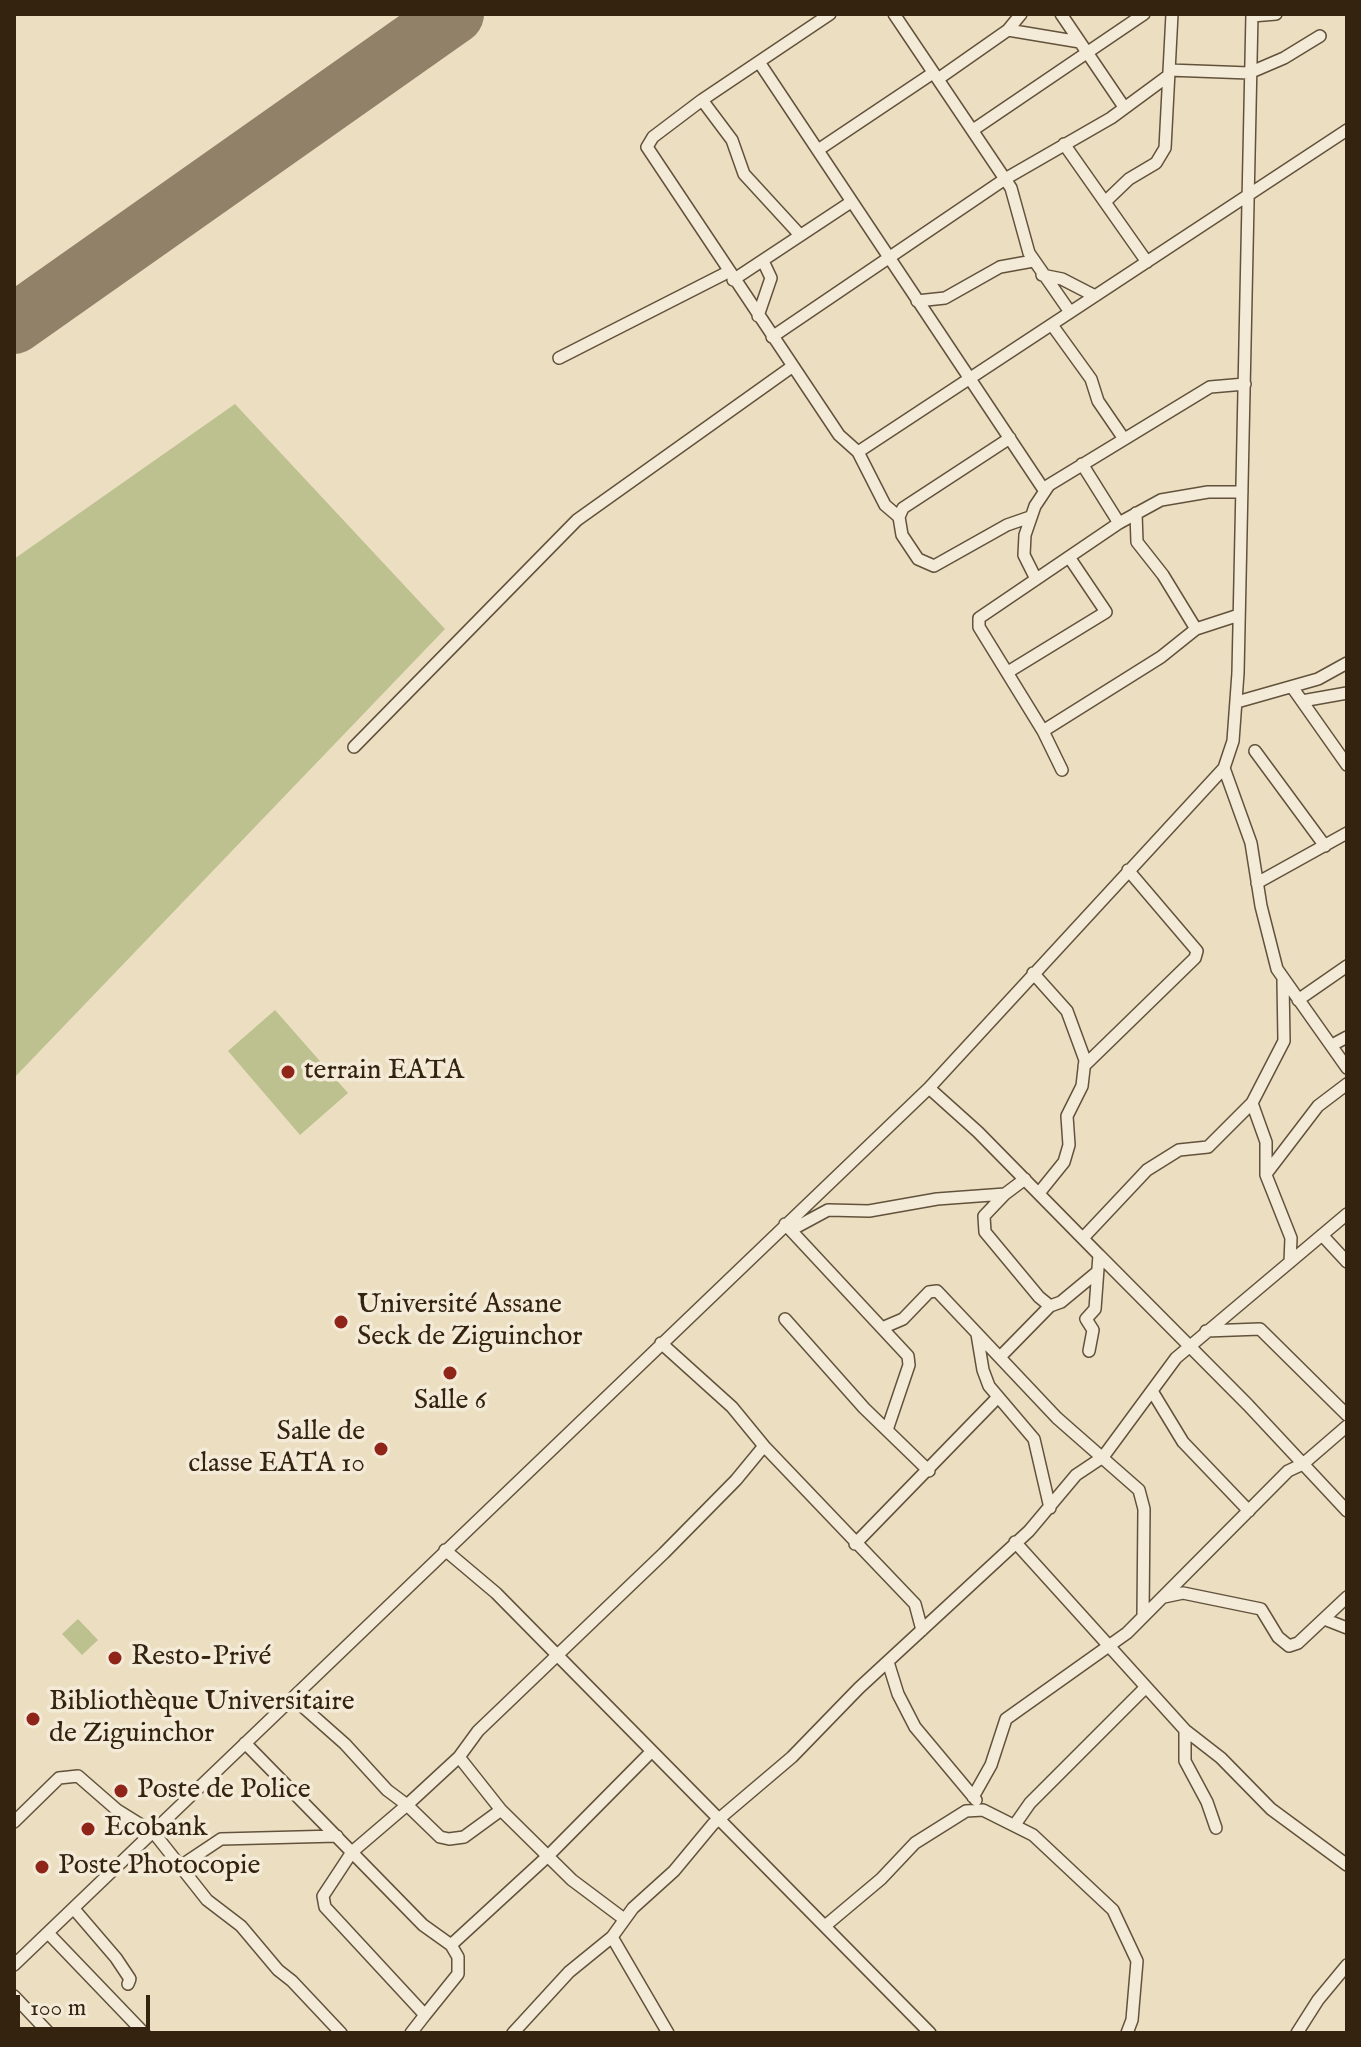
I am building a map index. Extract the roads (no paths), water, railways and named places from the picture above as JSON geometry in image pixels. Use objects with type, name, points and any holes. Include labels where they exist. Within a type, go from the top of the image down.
[{"type":"street","points":[[830,14],[702,100],[653,137],[647,147],[730,276],[839,435],[858,452],[885,505],[899,517]]},
{"type":"street","points":[[894,14],[1005,179],[1033,261],[1070,312]]},
{"type":"street","points":[[818,150],[1008,30],[1021,14],[1031,31]]},
{"type":"street","points":[[1061,14],[1061,38]]},
{"type":"street","points":[[1061,14],[1124,107]]},
{"type":"street","points":[[1105,202],[1129,179],[1162,156],[1167,138],[1172,14]]},
{"type":"street","points":[[14,1965],[661,1343],[788,1227],[929,1088],[1224,768],[1233,741],[1237,702],[1252,15],[1276,14]]},
{"type":"street","points":[[973,130],[1084,47],[1140,15]]},
{"type":"street","points":[[1008,30],[1031,31],[1084,47]]},
{"type":"street","points":[[772,337],[1005,179],[1124,107],[1168,73],[1249,73],[1284,58],[1320,36]]},
{"type":"street","points":[[759,62],[1044,490]]},
{"type":"street","points":[[702,100],[732,140],[744,174],[800,235]]},
{"type":"street","points":[[858,452],[1347,130]]},
{"type":"street","points":[[1064,144],[1147,262]]},
{"type":"street","points":[[559,358],[763,261],[851,202]]},
{"type":"street","points":[[758,316],[771,278],[763,261]]},
{"type":"street","points":[[917,301],[945,298],[1000,267],[1033,261]]},
{"type":"street","points":[[1042,274],[1062,279],[1095,296]]},
{"type":"street","points":[[1052,325],[1091,379],[1098,401],[1124,439]]},
{"type":"street","points":[[354,747],[577,520],[793,366]]},
{"type":"street","points":[[1036,579],[1024,555],[1030,517],[1044,490],[1210,387],[1245,384]]},
{"type":"street","points":[[1010,438],[903,508],[899,517],[902,535],[918,559],[934,566],[1007,525],[1030,517]]},
{"type":"street","points":[[1082,464],[1119,523]]},
{"type":"street","points":[[1062,770],[1043,731],[979,627],[979,618],[1136,513],[1173,496],[1242,492]]},
{"type":"street","points":[[1136,513],[1134,533],[1137,542],[1163,575],[1196,629]]},
{"type":"street","points":[[1008,672],[1106,612],[1069,557]]},
{"type":"street","points":[[1043,731],[1161,657],[1196,629],[1239,615]]},
{"type":"street","points":[[1237,702],[1292,687],[1347,663]]},
{"type":"street","points":[[1292,687],[1347,765]]},
{"type":"street","points":[[1302,701],[1347,693]]},
{"type":"street","points":[[1255,751],[1325,846]]},
{"type":"street","points":[[1083,1238],[1147,1170],[1179,1150],[1208,1147],[1252,1103],[1284,1041],[1283,981],[1257,883],[1251,843],[1224,768]]},
{"type":"street","points":[[1257,883],[1347,833]]},
{"type":"street","points":[[1084,1066],[1195,958],[1197,951],[1128,870]]},
{"type":"street","points":[[1298,1000],[1347,966]]},
{"type":"street","points":[[1033,973],[1067,1011],[1081,1046],[1084,1066],[1082,1086],[1067,1116],[1069,1145],[1064,1162],[1039,1193]]},
{"type":"street","points":[[1283,981],[1334,1044],[1347,1068]]},
{"type":"street","points":[[1334,1044],[1347,1037]]},
{"type":"street","points":[[1266,1175],[1318,1106],[1347,1084]]},
{"type":"street","points":[[929,1088],[1025,1179],[1190,1345],[1347,1511]]},
{"type":"street","points":[[1252,1103],[1266,1142],[1266,1175],[1288,1228],[1290,1262]]},
{"type":"street","points":[[1025,1179],[984,1216],[985,1232],[1032,1290],[1050,1306]]},
{"type":"street","points":[[788,1227],[828,1210],[861,1211],[937,1199],[1005,1194]]},
{"type":"street","points":[[513,2033],[569,1972],[612,1937],[624,1919],[674,1871],[719,1819],[765,1782],[1050,1508],[1072,1480],[1103,1457],[1190,1345],[1347,1214]]},
{"type":"street","points":[[788,1227],[910,1360],[887,1430]]},
{"type":"street","points":[[1322,1235],[1347,1262]]},
{"type":"street","points":[[1089,1351],[1093,1330],[1086,1319],[1095,1309],[1099,1255]]},
{"type":"street","points":[[1000,1357],[1050,1306],[1067,1299],[1096,1273]]},
{"type":"street","points":[[882,1328],[903,1319],[929,1292],[937,1291],[1085,1445],[1103,1457],[1143,1499],[1143,1616]]},
{"type":"street","points":[[785,1319],[929,1471]]},
{"type":"street","points":[[1205,1331],[1260,1329],[1347,1415]]},
{"type":"street","points":[[977,1334],[983,1370],[998,1397],[1034,1439],[1050,1508]]},
{"type":"street","points":[[661,1343],[732,1407],[855,1544],[915,1604],[922,1630]]},
{"type":"street","points":[[1152,1391],[1183,1442],[1249,1511]]},
{"type":"street","points":[[855,1544],[998,1397]]},
{"type":"street","points":[[973,1797],[991,1765],[1006,1719],[1111,1644],[1163,1597],[1288,1471],[1303,1464],[1347,1426]]},
{"type":"street","points":[[1072,1480],[1085,1445]]},
{"type":"street","points":[[425,2015],[324,1905],[323,1896],[352,1852],[459,1757],[478,1731],[664,1553],[764,1446]]},
{"type":"street","points":[[1015,1542],[1111,1644],[1185,1730],[1227,1764],[1271,1809],[1347,1865]]},
{"type":"street","points":[[445,1550],[496,1593],[930,2033]]},
{"type":"street","points":[[1163,1597],[1183,1593],[1261,1609],[1278,1637],[1289,1646],[1298,1643],[1347,1597]]},
{"type":"street","points":[[1324,1619],[1347,1628]]},
{"type":"street","points":[[888,1662],[898,1694],[915,1727],[983,1810]]},
{"type":"street","points":[[1016,1823],[1030,1803],[1146,1687]]},
{"type":"street","points":[[293,1698],[440,1837],[464,1837],[501,1810]]},
{"type":"street","points":[[1185,1730],[1185,1761],[1207,1802],[1216,1828]]},
{"type":"street","points":[[245,1743],[423,1925],[451,1945],[458,1957],[458,1974],[411,2033]]},
{"type":"street","points":[[451,1945],[549,1855],[651,1752]]},
{"type":"street","points":[[459,1757],[501,1810],[572,1880],[624,1919]]},
{"type":"street","points":[[14,1822],[59,1778],[69,1774],[78,1776],[117,1810],[154,1833],[207,1900],[241,1926],[278,1970],[341,2033]]},
{"type":"street","points":[[825,1926],[881,1879],[915,1843],[966,1811],[983,1810],[1016,1823],[1049,1849],[1113,1910],[1137,1961],[1131,2025],[1127,2033]]},
{"type":"street","points":[[182,1865],[221,1839],[337,1836]]},
{"type":"street","points":[[74,1909],[116,1958],[130,1979],[128,1984]]},
{"type":"street","points":[[48,1933],[144,2033]]},
{"type":"street","points":[[612,1937],[668,2033]]},
{"type":"street","points":[[1297,2033],[1347,1965]]},
{"type":"street","points":[[14,1996],[49,2033]]},
{"type":"place","name":"terrain EATA","points":[[288,1072]]},
{"type":"place","name":"Université Assane Seck de Ziguinchor","points":[[341,1322]]},
{"type":"place","name":"Salle 6","points":[[450,1373]]},
{"type":"place","name":"Salle de classe EATA 10","points":[[381,1449]]},
{"type":"place","name":"Resto-Privé","points":[[115,1658]]},
{"type":"place","name":"Bibliothèque Universitaire de Ziguinchor","points":[[33,1719]]},
{"type":"place","name":"Poste de Police","points":[[121,1791]]},
{"type":"place","name":"Ecobank","points":[[88,1829]]},
{"type":"place","name":"Poste Photocopie","points":[[42,1867]]}]
